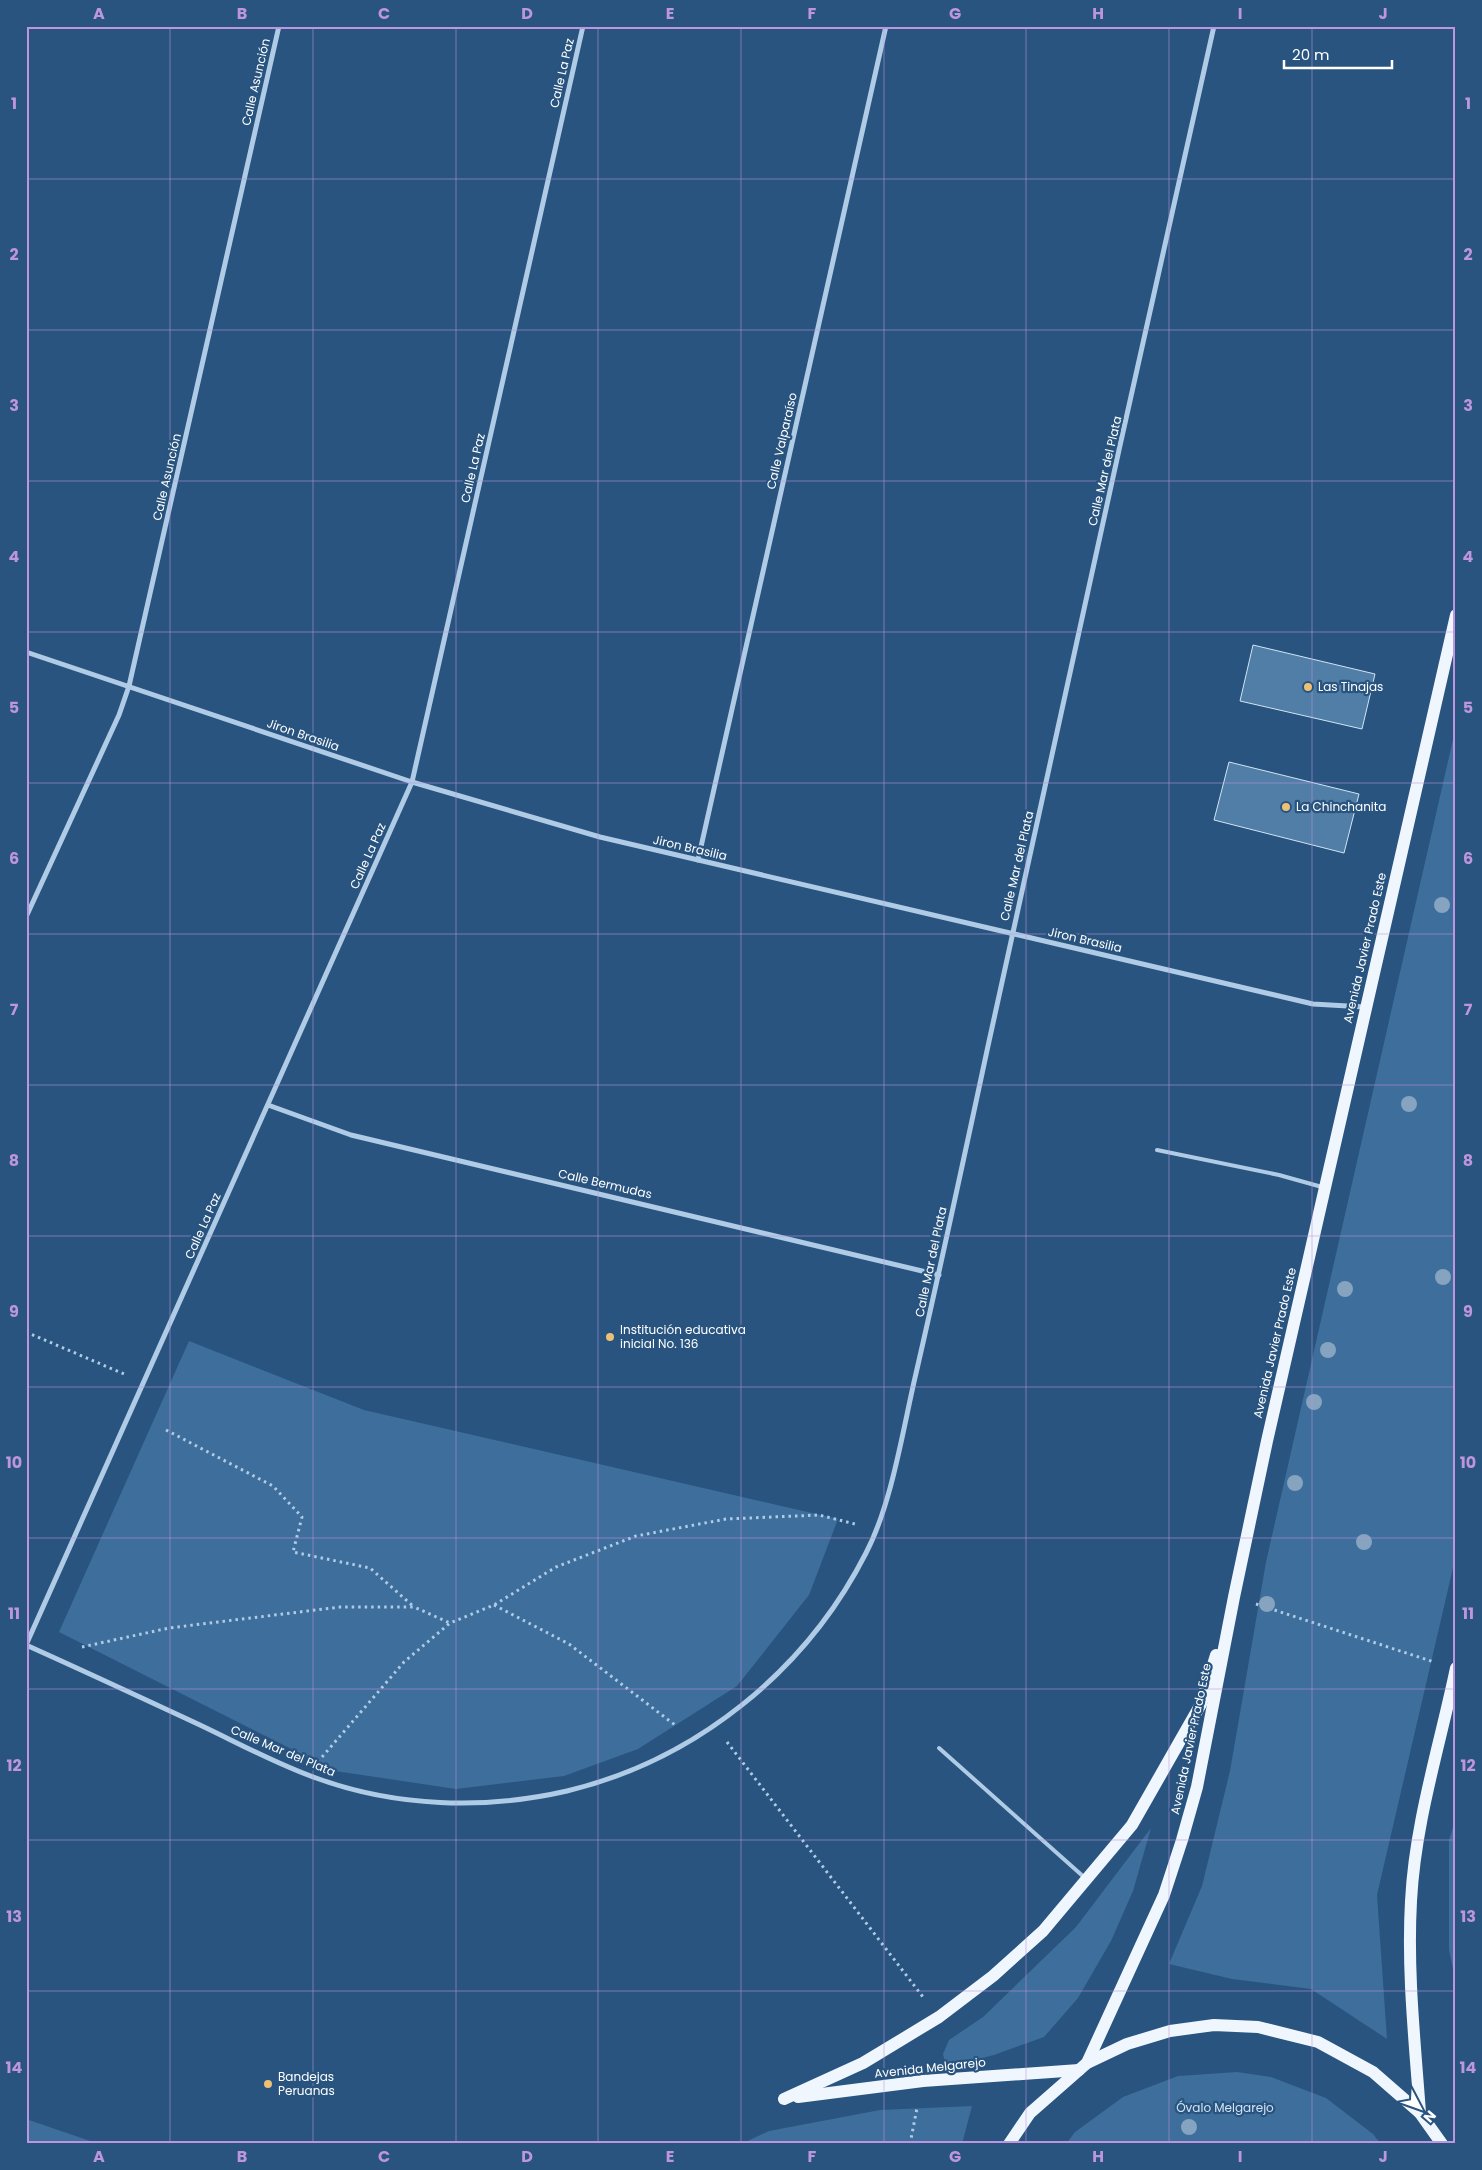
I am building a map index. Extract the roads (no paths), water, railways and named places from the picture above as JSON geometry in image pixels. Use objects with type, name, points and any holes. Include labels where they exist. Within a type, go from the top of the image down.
[{"type":"main road","name":"Avenida Javier Prado Este","points":[[1083,2067],[1164,1895],[1197,1787],[1234,1597],[1324,1188],[1456,615]]},
{"type":"main road","points":[[1086,1880],[1132,1825],[1201,1704],[1234,1597]]},
{"type":"main road","points":[[1420,2113],[1410,1950],[1411,1900],[1418,1843],[1456,1668]]},
{"type":"main road","name":"Avenida Melgarejo","points":[[1083,2067],[923,2081],[784,2099],[863,2063],[939,2017],[993,1976],[1043,1931],[1086,1880]]},
{"type":"main road","points":[[1009,2144],[1030,2113],[1083,2067],[1127,2044],[1170,2031],[1214,2025],[1258,2027],[1318,2042],[1326,2046],[1373,2072],[1420,2113],[1442,2144]]},
{"type":"street","name":"Calle Asunción","points":[[26,916],[118,715],[129,686],[279,26]]},
{"type":"street","name":"Calle La Paz","points":[[26,1645],[412,782],[583,26]]},
{"type":"street","name":"Calle Valparaíso","points":[[698,860],[886,26]]},
{"type":"street","name":"Calle Mar del Plata","points":[[26,1645],[308,1776],[358,1791],[409,1800],[460,1803],[512,1800],[563,1792],[612,1777],[660,1757],[714,1726],[760,1690],[801,1650],[819,1628],[851,1580],[878,1529],[939,1274],[1012,933],[1214,26]]},
{"type":"street","name":"Jiron Brasilia","points":[[26,652],[412,782],[600,837],[1313,1004],[1365,1007]]},
{"type":"street","name":"Calle Bermudas","points":[[268,1105],[351,1135],[939,1274]]},
{"type":"lane","points":[[1157,1150],[1279,1175],[1324,1188]]},
{"type":"lane","points":[[940,1748],[1086,1880]]},
{"type":"place","name":"Las Tinajas","points":[[1308,687]]},
{"type":"place","name":"La Chinchanita","points":[[1286,807]]},
{"type":"place","name":"Institución educativa inicial No. 136","points":[[610,1337]]},
{"type":"place","name":"Bandejas Peruanas","points":[[268,2084]]},
{"type":"park label","name":"Óvalo Melgarejo","points":[[1225,2108]]}]
